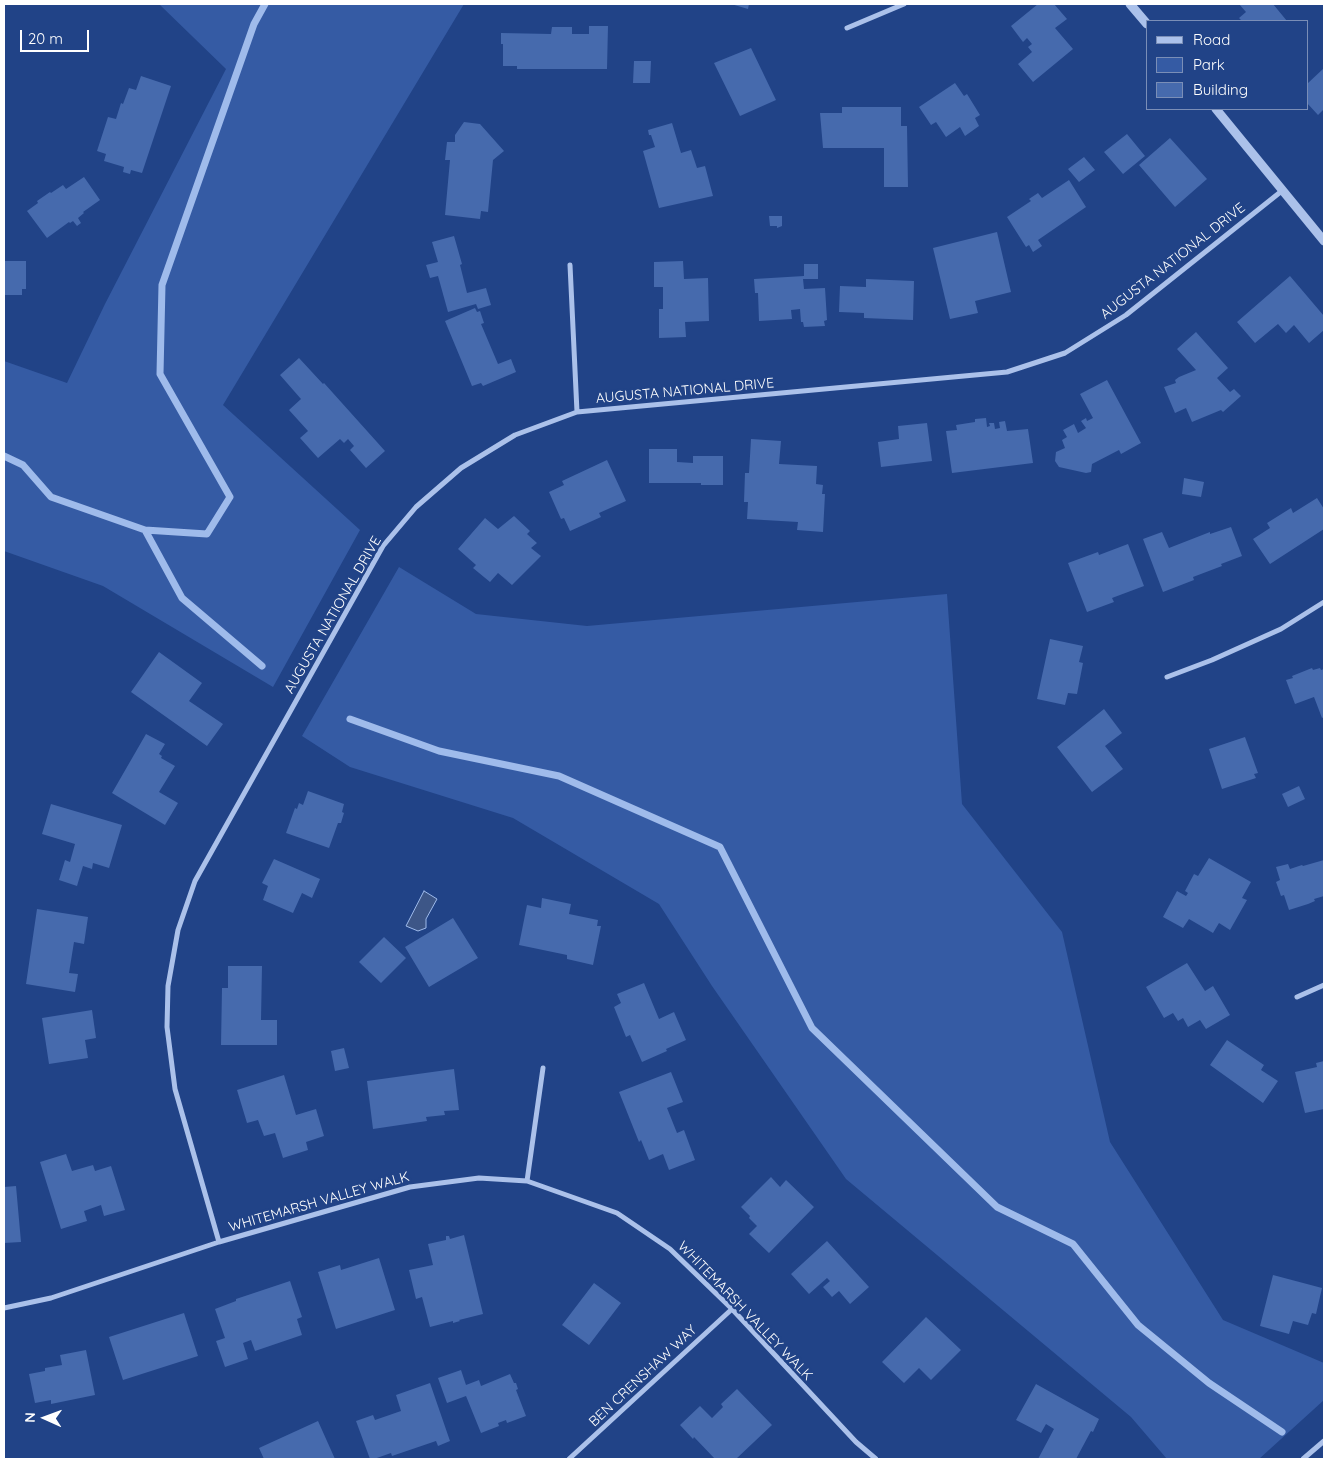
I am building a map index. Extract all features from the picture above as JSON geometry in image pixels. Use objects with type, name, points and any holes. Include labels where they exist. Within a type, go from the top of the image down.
[{"type":"street","points":[[847,28],[904,4]]},
{"type":"street","points":[[1130,4],[1146,23]]},
{"type":"street","points":[[1217,110],[1324,241]]},
{"type":"street","name":"AUGUSTA NATIONAL DRIVE","points":[[219,1242],[175,1089],[166,1028],[168,986],[178,930],[195,880],[384,546],[416,507],[461,468],[515,435],[576,412],[1007,372],[1065,353],[1126,315],[1283,190]]},
{"type":"street","points":[[570,265],[576,412]]},
{"type":"street","points":[[1167,677],[1212,660],[1281,629],[1324,602]]},
{"type":"street","points":[[1298,997],[1324,985]]},
{"type":"street","points":[[527,1181],[543,1068]]},
{"type":"street","name":"WHITEMARSH VALLEY WALK","points":[[4,1308],[51,1298],[219,1242],[410,1187],[479,1178],[527,1181],[617,1213],[670,1249],[732,1310],[856,1442],[876,1459]]},
{"type":"street","name":"BEN CRENSHAW WAY","points":[[569,1459],[732,1310]]},
{"type":"street","points":[[1303,1459],[1324,1441]]},
{"type":"green space","points":[[159,4],[464,4],[223,405],[360,530],[273,687],[103,586],[4,551],[4,361],[67,383],[105,304],[226,69]]},
{"type":"green space","points":[[399,567],[476,614],[587,626],[947,594],[962,804],[1062,932],[1110,1142],[1223,1320],[1324,1363],[1324,1400],[1259,1459],[1167,1459],[1131,1417],[846,1179],[712,986],[659,904],[513,818],[350,767],[302,736]]},
{"type":"shaded area","points":[[424,891],[437,899],[426,919],[426,928],[418,931],[406,926]]},
{"type":"building","points":[[731,4],[749,4],[748,9]]},
{"type":"building","points":[[1038,4],[1054,4],[1067,19],[1055,28],[1073,49],[1033,82],[1018,64],[1032,52],[1028,47],[1032,44],[1027,38],[1023,42],[1011,26]]},
{"type":"building","points":[[1239,4],[1273,4],[1286,20],[1241,20],[1239,18],[1246,12]]},
{"type":"building","points":[[589,26],[608,26],[607,69],[517,69],[517,66],[503,66],[501,33],[551,34],[552,27],[572,27],[572,34],[589,34]]},
{"type":"building","points":[[751,48],[776,100],[740,116],[714,63]]},
{"type":"building","points":[[634,61],[651,61],[650,83],[633,83]]},
{"type":"building","points":[[1324,68],[1324,109],[1318,115],[1308,104],[1308,83]]},
{"type":"building","points":[[141,76],[171,86],[142,173],[131,170],[130,174],[123,172],[124,167],[104,161],[106,154],[97,151],[108,117],[116,119],[121,103],[123,104],[129,88],[136,90]]},
{"type":"building","points":[[955,83],[964,96],[967,94],[980,115],[975,118],[979,126],[965,136],[960,127],[946,137],[936,122],[931,125],[919,107]]},
{"type":"building","points":[[842,107],[901,107],[901,126],[907,126],[908,187],[884,187],[884,148],[823,148],[820,113],[842,113]]},
{"type":"building","points":[[464,122],[480,124],[504,151],[493,160],[488,212],[481,211],[480,219],[445,215],[450,160],[445,160],[447,142],[455,142],[455,135]]},
{"type":"building","points":[[672,123],[681,153],[691,150],[697,168],[705,166],[713,196],[659,208],[643,151],[655,147],[648,130]]},
{"type":"building","points":[[1127,134],[1145,156],[1123,174],[1104,152]]},
{"type":"building","points":[[1170,138],[1207,179],[1175,207],[1139,165]]},
{"type":"building","points":[[1084,157],[1095,170],[1079,182],[1068,169]]},
{"type":"building","points":[[84,177],[100,200],[83,212],[78,218],[81,223],[77,226],[73,221],[69,222],[47,238],[27,211],[50,192],[63,185],[66,189]]},
{"type":"building","points":[[1069,180],[1086,207],[1038,240],[1042,246],[1033,252],[1029,245],[1026,247],[1007,217],[1031,201],[1029,199],[1038,193],[1042,198]]},
{"type":"building","points":[[769,216],[782,216],[782,226],[777,228],[777,226],[770,226]]},
{"type":"building","points":[[997,232],[1011,292],[975,301],[978,313],[950,319],[933,248]]},
{"type":"building","points":[[454,236],[462,264],[460,265],[467,293],[486,288],[491,305],[478,309],[476,304],[448,312],[438,276],[430,278],[426,265],[438,262],[432,242]]},
{"type":"building","points":[[4,261],[26,261],[26,289],[22,289],[22,295],[4,295]]},
{"type":"building","points":[[683,261],[684,279],[708,278],[709,321],[685,322],[686,337],[659,338],[659,309],[663,309],[663,287],[654,287],[654,262]]},
{"type":"building","points":[[804,264],[818,264],[818,279],[803,279],[804,289],[825,288],[827,320],[824,321],[825,326],[804,327],[803,322],[801,322],[800,309],[791,310],[792,319],[759,321],[758,293],[755,293],[754,279],[804,276]]},
{"type":"building","points":[[1290,276],[1324,316],[1324,330],[1309,343],[1294,325],[1286,333],[1278,324],[1255,343],[1237,322]]},
{"type":"building","points":[[866,279],[914,281],[913,320],[864,318],[864,313],[839,312],[840,286],[866,287]]},
{"type":"building","points":[[475,308],[477,312],[480,311],[484,323],[481,324],[498,364],[511,359],[516,372],[483,386],[481,383],[472,386],[445,321]]},
{"type":"building","points":[[1196,332],[1228,368],[1217,378],[1230,392],[1234,389],[1241,396],[1223,412],[1221,410],[1192,422],[1186,408],[1175,413],[1164,387],[1176,383],[1175,380],[1179,377],[1196,370],[1177,349]]},
{"type":"building","points":[[299,358],[385,451],[366,468],[350,450],[354,446],[348,439],[344,443],[340,439],[318,458],[300,438],[308,431],[289,410],[301,399],[280,375]]},
{"type":"building","points":[[1107,380],[1141,443],[1121,454],[1119,450],[1092,464],[1091,472],[1086,473],[1059,467],[1055,461],[1056,452],[1065,448],[1062,440],[1067,437],[1063,430],[1074,424],[1078,433],[1086,428],[1081,421],[1086,418],[1087,421],[1093,418],[1080,394]]},
{"type":"building","points":[[986,418],[987,427],[990,426],[989,423],[994,423],[995,429],[1000,428],[999,422],[1005,421],[1007,431],[1028,429],[1033,463],[952,473],[946,431],[957,430],[956,425],[975,422],[975,419]]},
{"type":"building","points":[[927,423],[932,461],[881,467],[878,442],[899,439],[898,426]]},
{"type":"building","points":[[751,439],[781,441],[779,464],[817,466],[816,484],[823,485],[822,494],[825,494],[823,532],[797,530],[798,522],[747,519],[748,502],[744,502],[745,473],[749,473]]},
{"type":"building","points":[[649,449],[677,449],[677,462],[693,463],[693,456],[723,456],[723,485],[649,483]]},
{"type":"building","points":[[607,460],[626,501],[599,513],[601,517],[570,531],[564,518],[561,519],[549,492],[564,485],[562,481]]},
{"type":"building","points":[[1184,478],[1204,482],[1201,497],[1182,494]]},
{"type":"building","points":[[1317,498],[1324,509],[1324,529],[1270,564],[1253,539],[1270,528],[1267,523],[1291,508],[1293,513]]},
{"type":"building","points":[[514,516],[530,531],[527,534],[537,543],[531,548],[541,556],[512,585],[498,573],[490,582],[473,568],[476,565],[458,549],[485,518],[498,529]]},
{"type":"building","points":[[1231,527],[1242,556],[1193,577],[1194,580],[1163,592],[1143,539],[1162,532],[1169,548],[1210,532],[1210,534]]},
{"type":"building","points":[[1128,544],[1144,586],[1112,598],[1114,602],[1087,612],[1068,563],[1098,552],[1099,555]]},
{"type":"building","points":[[1050,639],[1083,646],[1079,662],[1083,663],[1077,694],[1068,693],[1065,705],[1037,699]]},
{"type":"building","points":[[159,652],[202,683],[189,701],[223,724],[207,746],[131,692]]},
{"type":"building","points":[[1312,668],[1313,670],[1324,669],[1324,717],[1322,718],[1314,697],[1295,704],[1286,680]]},
{"type":"building","points":[[1104,709],[1122,733],[1105,746],[1123,769],[1092,792],[1057,747]]},
{"type":"building","points":[[146,734],[165,744],[159,754],[162,756],[161,758],[175,766],[159,792],[178,803],[165,825],[112,793]]},
{"type":"building","points":[[1245,737],[1258,773],[1254,774],[1256,778],[1222,789],[1209,749]]},
{"type":"building","points":[[1299,786],[1305,799],[1288,807],[1282,794]]},
{"type":"building","points":[[308,791],[344,804],[341,823],[338,823],[329,848],[286,833],[295,808],[297,809],[299,803],[303,805]]},
{"type":"building","points":[[51,804],[122,825],[109,868],[93,863],[92,869],[83,866],[77,886],[59,880],[65,860],[70,862],[75,844],[42,834]]},
{"type":"building","points":[[1209,858],[1251,882],[1242,898],[1247,900],[1230,930],[1219,923],[1213,933],[1189,919],[1183,928],[1163,917],[1177,891],[1186,896],[1188,893],[1185,891],[1194,874],[1198,876]]},
{"type":"building","points":[[274,859],[320,879],[312,898],[302,893],[293,913],[263,900],[268,886],[262,883]]},
{"type":"building","points":[[1324,860],[1324,896],[1289,910],[1284,895],[1281,896],[1276,882],[1280,880],[1276,867],[1288,864],[1290,869]]},
{"type":"building","points":[[542,898],[571,904],[569,914],[598,920],[597,926],[601,926],[593,965],[567,959],[567,955],[519,945],[527,905],[541,908]]},
{"type":"building","points":[[37,909],[88,917],[84,944],[74,942],[69,973],[78,974],[75,992],[26,984]]},
{"type":"building","points":[[453,918],[478,958],[429,987],[405,947]]},
{"type":"building","points":[[384,937],[406,958],[381,983],[359,962]]},
{"type":"building","points":[[1187,963],[1205,991],[1213,986],[1230,1015],[1206,1029],[1200,1020],[1188,1027],[1183,1018],[1178,1021],[1173,1013],[1164,1018],[1146,987]]},
{"type":"building","points":[[228,966],[262,966],[261,1020],[277,1020],[277,1045],[221,1045],[222,988],[228,988]]},
{"type":"building","points":[[644,983],[659,1019],[674,1012],[686,1040],[642,1062],[630,1035],[626,1037],[614,1007],[621,1003],[617,994]]},
{"type":"building","points":[[92,1010],[96,1038],[85,1040],[88,1058],[49,1064],[42,1018]]},
{"type":"building","points":[[1227,1040],[1264,1065],[1261,1070],[1278,1081],[1263,1103],[1210,1065]]},
{"type":"building","points":[[344,1048],[349,1068],[335,1071],[331,1051]]},
{"type":"building","points":[[1324,1061],[1324,1109],[1305,1113],[1295,1072],[1317,1067],[1316,1063]]},
{"type":"building","points":[[454,1069],[459,1110],[444,1111],[445,1115],[426,1117],[427,1121],[373,1129],[367,1081]]},
{"type":"building","points":[[671,1072],[683,1102],[667,1108],[677,1133],[684,1130],[695,1160],[669,1170],[663,1154],[649,1160],[641,1140],[639,1142],[619,1092]]},
{"type":"building","points":[[284,1075],[296,1115],[316,1109],[324,1136],[306,1142],[308,1150],[283,1158],[275,1133],[264,1136],[258,1120],[247,1123],[237,1090]]},
{"type":"building","points":[[66,1154],[72,1171],[93,1165],[95,1171],[111,1166],[125,1210],[104,1216],[101,1205],[84,1211],[87,1221],[61,1229],[40,1162]]},
{"type":"building","points":[[771,1177],[780,1187],[786,1180],[814,1207],[769,1253],[749,1234],[757,1226],[741,1207]]},
{"type":"building","points":[[16,1186],[21,1242],[4,1243],[4,1187]]},
{"type":"building","points":[[464,1235],[483,1314],[453,1323],[453,1321],[430,1327],[422,1297],[416,1299],[409,1270],[433,1265],[428,1244],[446,1240],[446,1236],[449,1236],[450,1239]]},
{"type":"building","points":[[827,1241],[869,1287],[850,1304],[839,1291],[832,1297],[823,1287],[830,1281],[827,1278],[809,1294],[791,1274]]},
{"type":"building","points":[[379,1258],[395,1310],[336,1329],[318,1272],[340,1265],[341,1270]]},
{"type":"building","points":[[1273,1275],[1322,1288],[1316,1314],[1312,1313],[1308,1325],[1293,1321],[1289,1334],[1260,1326]]},
{"type":"building","points":[[290,1281],[302,1317],[297,1319],[302,1335],[255,1351],[251,1340],[243,1343],[248,1359],[225,1367],[216,1341],[225,1338],[215,1309],[236,1301],[236,1299]]},
{"type":"building","points":[[594,1283],[621,1303],[589,1345],[562,1325]]},
{"type":"building","points":[[184,1313],[198,1356],[123,1380],[109,1337]]},
{"type":"building","points":[[926,1317],[961,1350],[931,1380],[919,1368],[904,1383],[882,1362]]},
{"type":"building","points":[[86,1350],[95,1395],[51,1404],[51,1400],[35,1403],[29,1374],[45,1371],[45,1368],[62,1365],[60,1355]]},
{"type":"building","points":[[461,1370],[466,1385],[479,1380],[481,1386],[510,1374],[514,1383],[516,1383],[518,1389],[516,1390],[526,1416],[507,1423],[506,1420],[498,1423],[499,1426],[481,1433],[466,1396],[447,1403],[438,1378]]},
{"type":"building","points":[[430,1383],[450,1441],[438,1446],[436,1441],[392,1456],[391,1453],[370,1459],[356,1421],[373,1415],[375,1420],[401,1411],[396,1395]]},
{"type":"building","points":[[1036,1384],[1099,1419],[1076,1459],[1038,1459],[1054,1429],[1046,1424],[1041,1433],[1016,1420]]},
{"type":"building","points":[[737,1389],[772,1425],[736,1459],[715,1459],[680,1425],[700,1406],[712,1418],[723,1407],[721,1404]]},
{"type":"building","points":[[318,1421],[335,1459],[264,1459],[259,1448]]},
{"type":"waterway","points":[[145,530],[207,534],[230,497],[160,374],[162,285],[254,24],[265,4]]},
{"type":"waterway","points":[[4,456],[23,465],[51,497],[145,530],[182,598],[262,666]]},
{"type":"waterway","points":[[350,719],[439,751],[559,776],[720,847],[812,1028],[997,1207],[1073,1244],[1138,1325],[1209,1383],[1282,1432]]}]
